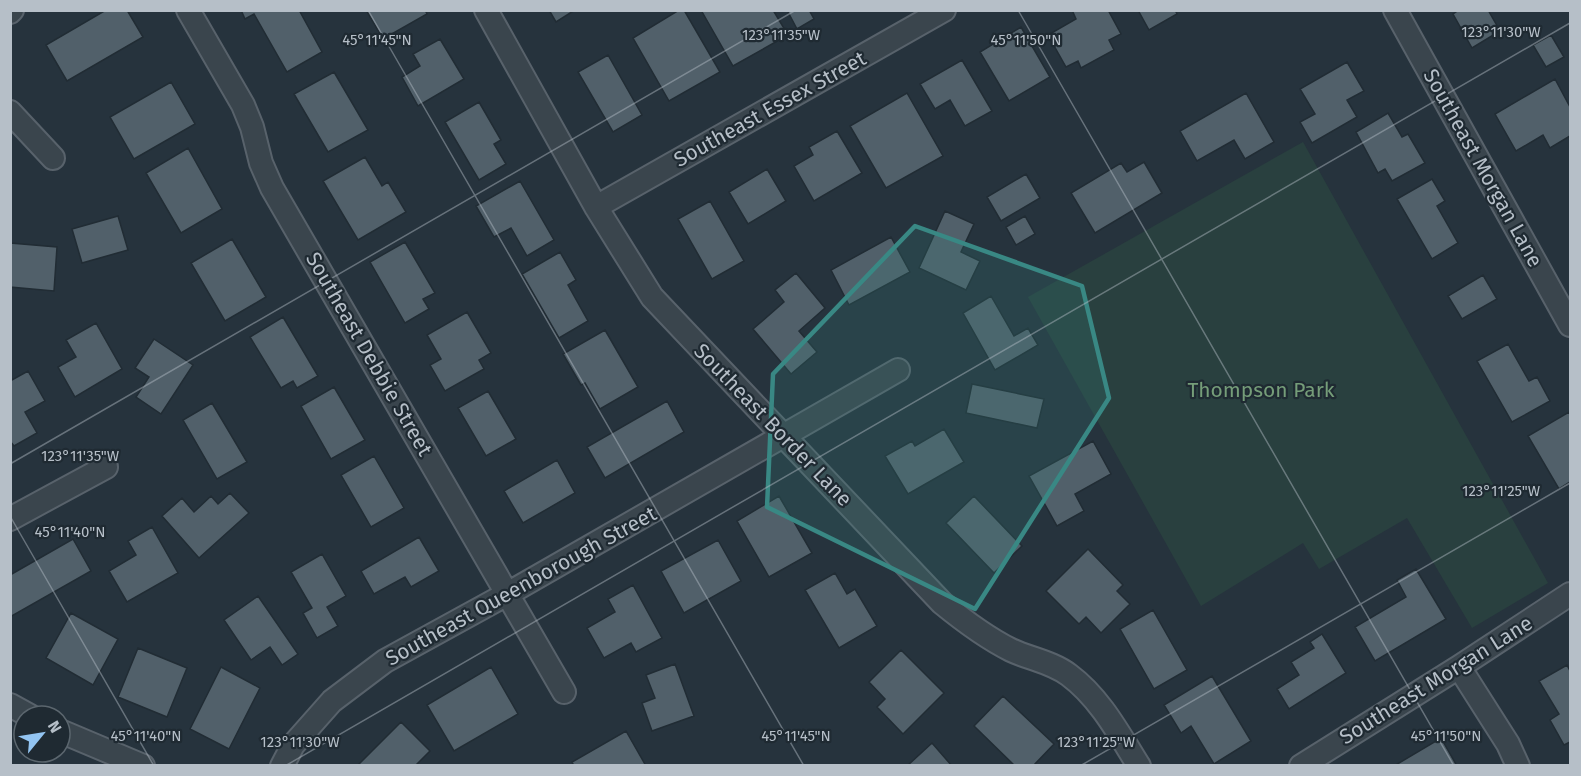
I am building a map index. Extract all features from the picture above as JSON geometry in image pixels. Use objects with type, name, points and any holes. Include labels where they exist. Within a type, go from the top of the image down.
[{"type":"street","name":"Southeast Debbie Street","points":[[188,10],[243,105],[252,127],[261,163],[272,188],[509,593],[564,692]]},
{"type":"street","name":"Southeast Border Lane","points":[[486,10],[596,207],[652,297],[942,603],[976,631],[1012,651],[1045,662],[1067,673],[1084,687],[1101,708],[1139,765]]},
{"type":"street","name":"Southeast Essex Street","points":[[596,207],[944,10]]},
{"type":"street","name":"Southeast Morgan Lane","points":[[1395,10],[1570,322]]},
{"type":"street","points":[[10,112],[53,158]]},
{"type":"street","name":"Southeast Queenborough Street","points":[[282,765],[293,745],[332,701],[385,661],[509,593],[898,370]]},
{"type":"street","points":[[10,519],[106,467]]},
{"type":"street","name":"Southeast Morgan Lane","points":[[1301,765],[1460,667],[1570,594]]},
{"type":"street","points":[[1460,667],[1508,744],[1518,765]]},
{"type":"street","points":[[72,736],[143,765]]},
{"type":"highlighted area","points":[[915,226],[1082,286],[1109,398],[975,609],[767,507],[773,374]]},
{"type":"green space","name":"Thompson Park","points":[[1303,142],[1548,583],[1472,628],[1407,518],[1319,569],[1303,543],[1201,606],[1028,297]]},
{"type":"building","points":[[106,10],[127,10],[143,37],[67,81],[46,45]]},
{"type":"building","points":[[241,10],[299,10],[322,52],[287,72],[254,14],[245,19]]},
{"type":"building","points":[[366,10],[425,10],[427,14],[383,39]]},
{"type":"building","points":[[549,10],[575,10],[556,22]]},
{"type":"building","points":[[679,10],[684,10],[720,72],[669,101],[633,38]]},
{"type":"building","points":[[701,10],[773,10],[788,35],[733,66]]},
{"type":"building","points":[[787,10],[809,10],[814,19],[797,29]]},
{"type":"building","points":[[1072,10],[1108,10],[1121,34],[1109,40],[1114,50],[1081,68],[1078,61],[1066,67],[1048,35],[1076,19]]},
{"type":"building","points":[[1138,10],[1175,10],[1177,14],[1149,30]]},
{"type":"building","points":[[1459,10],[1488,10],[1500,31],[1472,48],[1453,14]]},
{"type":"building","points":[[1021,27],[1050,77],[1009,101],[980,52]]},
{"type":"building","points":[[1551,35],[1564,57],[1546,67],[1533,45]]},
{"type":"building","points":[[440,39],[464,79],[418,106],[402,77],[420,66],[413,54]]},
{"type":"building","points":[[608,55],[642,115],[613,132],[578,72]]},
{"type":"building","points":[[962,60],[992,111],[965,126],[950,100],[935,109],[920,84]]},
{"type":"building","points":[[1347,62],[1364,91],[1347,100],[1357,117],[1312,143],[1300,122],[1315,114],[1300,89]]},
{"type":"building","points":[[334,72],[368,130],[328,152],[294,94]]},
{"type":"building","points":[[1555,79],[1570,107],[1570,136],[1550,148],[1543,135],[1516,151],[1495,114]]},
{"type":"building","points":[[171,82],[195,124],[134,159],[110,117]]},
{"type":"building","points":[[907,93],[943,156],[886,188],[850,126]]},
{"type":"building","points":[[1246,93],[1274,142],[1245,159],[1234,140],[1197,161],[1180,131]]},
{"type":"building","points":[[479,102],[501,140],[494,144],[506,164],[479,180],[445,122]]},
{"type":"building","points":[[1388,113],[1402,137],[1408,134],[1425,163],[1392,181],[1385,169],[1378,173],[1356,132]]},
{"type":"building","points":[[837,131],[862,173],[814,201],[794,166],[813,155],[809,147]]},
{"type":"building","points":[[188,148],[222,209],[181,233],[146,173]]},
{"type":"building","points":[[365,157],[382,186],[388,182],[406,212],[358,240],[323,181]]},
{"type":"building","points":[[1144,162],[1162,193],[1095,233],[1071,193],[1121,163],[1127,172]]},
{"type":"building","points":[[767,169],[786,201],[748,224],[729,192]]},
{"type":"building","points":[[1026,174],[1040,198],[1001,221],[987,197]]},
{"type":"building","points":[[1432,179],[1445,201],[1437,206],[1458,243],[1432,259],[1397,199]]},
{"type":"building","points":[[520,181],[554,240],[527,256],[511,228],[494,237],[476,206]]},
{"type":"building","points":[[710,201],[744,261],[712,279],[678,219]]},
{"type":"building","points":[[945,211],[974,224],[961,252],[980,261],[966,290],[919,268]]},
{"type":"building","points":[[118,216],[128,250],[82,263],[72,229]]},
{"type":"building","points":[[1025,216],[1035,234],[1016,245],[1006,227]]},
{"type":"building","points":[[891,237],[910,272],[849,305],[831,270]]},
{"type":"building","points":[[232,239],[266,297],[225,321],[191,263]]},
{"type":"building","points":[[405,242],[435,293],[423,299],[429,309],[405,323],[370,262]]},
{"type":"building","points":[[10,243],[57,247],[54,291],[10,287]]},
{"type":"building","points":[[560,252],[576,280],[568,285],[588,321],[559,338],[522,274]]},
{"type":"building","points":[[796,273],[825,308],[799,331],[817,352],[791,374],[753,329],[784,302],[775,290]]},
{"type":"building","points":[[1483,275],[1497,299],[1462,319],[1448,296]]},
{"type":"building","points":[[991,296],[1014,336],[1028,328],[1038,345],[995,370],[963,313]]},
{"type":"building","points":[[467,312],[491,353],[479,360],[484,369],[445,391],[430,365],[441,359],[427,335]]},
{"type":"building","points":[[283,317],[318,376],[297,388],[293,381],[281,388],[250,337]]},
{"type":"building","points":[[96,323],[122,369],[75,397],[58,367],[76,357],[66,340]]},
{"type":"building","points":[[605,330],[638,387],[600,409],[585,383],[581,385],[563,354]]},
{"type":"building","points":[[154,339],[193,365],[161,414],[136,397],[149,377],[135,368]]},
{"type":"building","points":[[1508,344],[1529,381],[1537,377],[1550,401],[1512,422],[1477,361]]},
{"type":"building","points":[[28,371],[45,401],[25,412],[37,433],[14,446],[10,441],[10,381]]},
{"type":"building","points":[[972,384],[1044,399],[1037,428],[966,413]]},
{"type":"building","points":[[334,387],[365,440],[331,459],[301,406]]},
{"type":"building","points":[[488,391],[516,439],[486,456],[458,408]]},
{"type":"building","points":[[667,401],[684,432],[605,478],[587,447]]},
{"type":"building","points":[[212,403],[247,462],[217,479],[183,420]]},
{"type":"building","points":[[1569,412],[1570,482],[1559,489],[1528,436]]},
{"type":"building","points":[[944,429],[964,462],[908,494],[885,456],[912,441],[915,446]]},
{"type":"building","points":[[1093,441],[1111,474],[1075,494],[1084,511],[1057,526],[1029,476]]},
{"type":"building","points":[[374,456],[404,508],[371,527],[341,475]]},
{"type":"building","points":[[557,460],[575,493],[523,523],[504,491]]},
{"type":"building","points":[[230,493],[249,513],[199,558],[162,516],[182,498],[194,512],[211,496],[218,504]]},
{"type":"building","points":[[779,496],[812,553],[769,577],[737,521]]},
{"type":"building","points":[[974,496],[1022,546],[994,573],[946,523]]},
{"type":"building","points":[[152,527],[178,573],[127,602],[109,571],[136,555],[128,541]]},
{"type":"building","points":[[419,537],[439,571],[411,587],[405,577],[374,594],[361,571]]},
{"type":"building","points":[[73,539],[91,571],[10,617],[10,575]]},
{"type":"building","points":[[718,540],[741,581],[684,613],[661,571]]},
{"type":"building","points":[[1088,549],[1123,585],[1117,591],[1130,604],[1101,633],[1086,617],[1079,624],[1046,591]]},
{"type":"building","points":[[322,554],[346,596],[327,607],[338,626],[317,638],[303,613],[312,608],[291,572]]},
{"type":"building","points":[[1416,569],[1446,619],[1375,661],[1355,627],[1406,597],[1397,580]]},
{"type":"building","points":[[835,573],[847,594],[855,589],[877,626],[839,648],[805,590]]},
{"type":"building","points":[[633,585],[662,638],[636,652],[631,643],[604,658],[587,628],[615,612],[608,599]]},
{"type":"building","points":[[258,596],[298,654],[282,665],[270,647],[251,660],[224,620]]},
{"type":"building","points":[[1153,610],[1187,670],[1154,689],[1120,629]]},
{"type":"building","points":[[71,613],[118,639],[93,685],[46,658]]},
{"type":"building","points":[[1322,634],[1346,673],[1289,709],[1277,689],[1299,675],[1291,662],[1314,648],[1310,642]]},
{"type":"building","points":[[138,648],[187,668],[167,717],[118,697]]},
{"type":"building","points":[[901,650],[944,693],[903,734],[877,707],[885,699],[869,682]]},
{"type":"building","points":[[675,664],[694,716],[652,731],[642,703],[655,698],[646,675]]},
{"type":"building","points":[[1567,665],[1570,671],[1570,742],[1564,745],[1550,720],[1559,714],[1539,681]]},
{"type":"building","points":[[221,667],[260,688],[229,749],[190,729]]},
{"type":"building","points":[[491,667],[518,714],[454,751],[427,705]]},
{"type":"building","points":[[1212,676],[1251,741],[1214,764],[1191,726],[1181,733],[1164,705]]},
{"type":"building","points":[[1003,696],[1054,744],[1033,766],[1015,766],[974,726]]},
{"type":"building","points":[[401,722],[430,751],[415,766],[357,766]]},
{"type":"building","points":[[626,731],[646,766],[574,766],[572,762]]},
{"type":"building","points":[[1441,738],[1457,766],[1394,766]]},
{"type":"building","points":[[932,743],[952,766],[907,766]]}]
